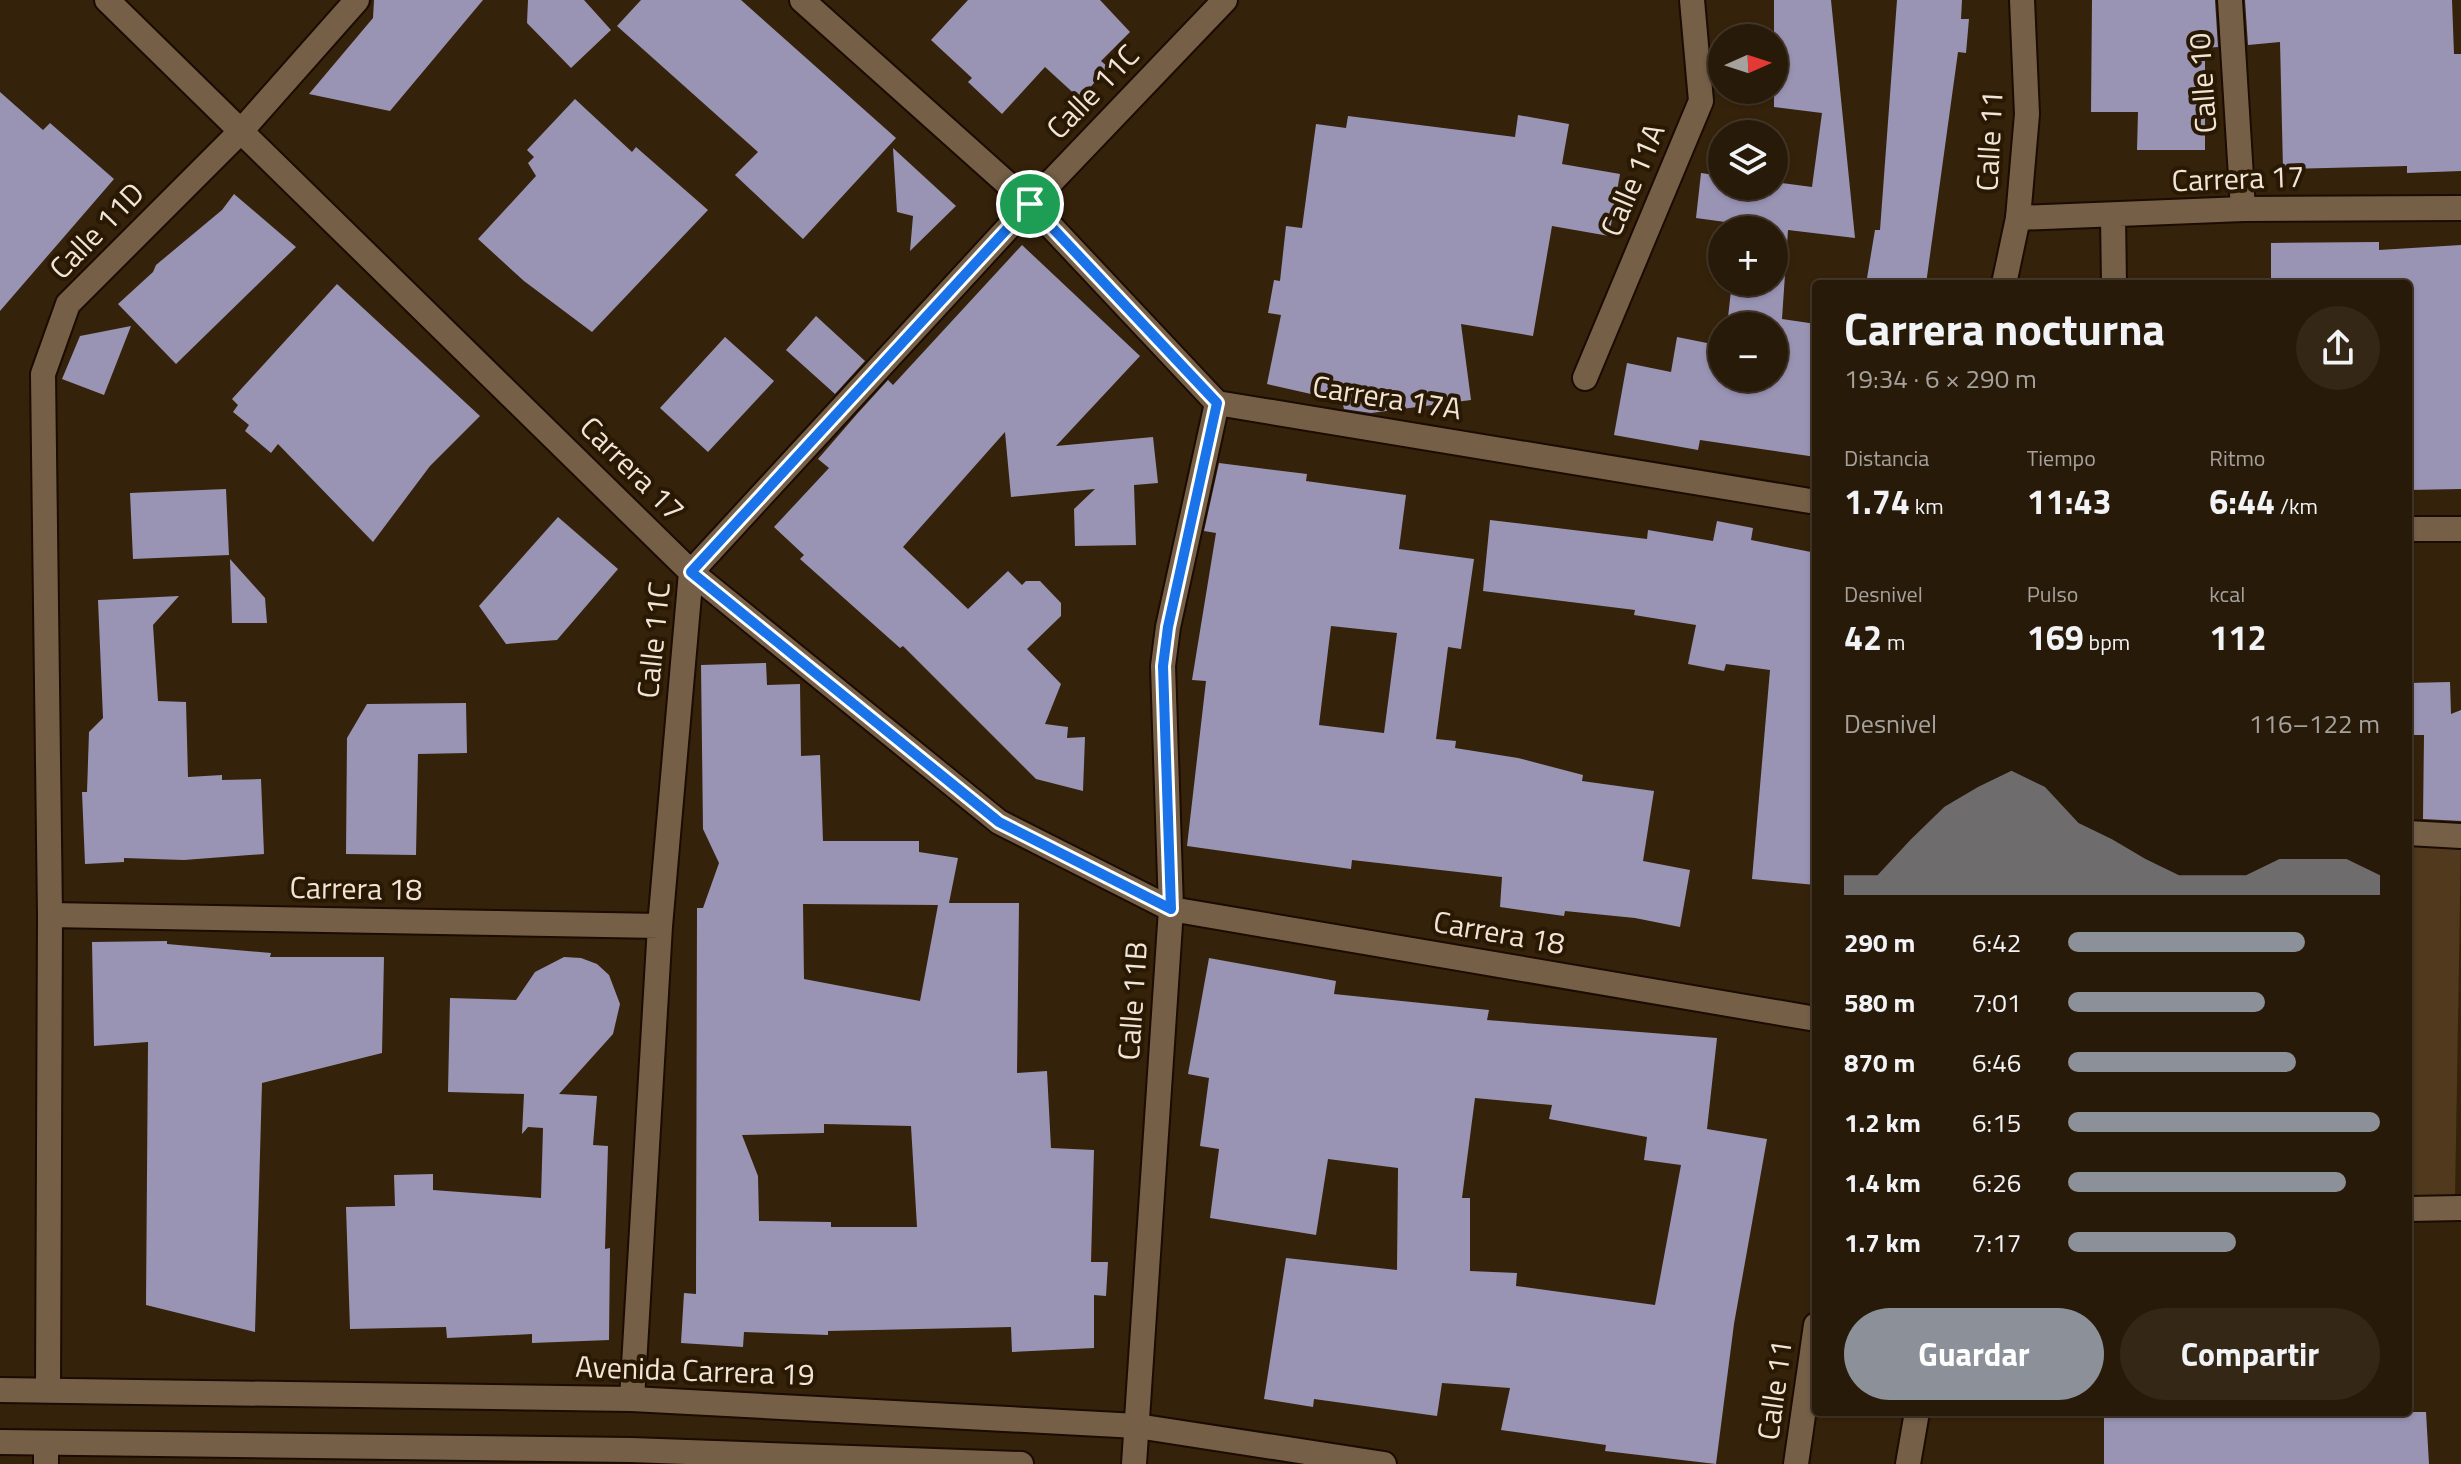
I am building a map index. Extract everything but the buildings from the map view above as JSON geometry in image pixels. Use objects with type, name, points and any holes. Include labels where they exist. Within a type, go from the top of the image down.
[{"type":"street","name":"Carrera 17","points":[[107,0],[691,572],[999,822],[1171,909]]},
{"type":"street","name":"Calle 11D","points":[[48,1390],[50,915],[43,374],[68,304],[242,130],[357,0]]},
{"type":"street","points":[[802,0],[1030,204],[1217,403]]},
{"type":"street","name":"Calle 11C","points":[[632,1399],[660,926],[691,572],[1030,204],[1225,0]]},
{"type":"street","name":"Calle 11A","points":[[1585,378],[1701,101],[1692,0]]},
{"type":"street","name":"Calle 11","points":[[2005,280],[2018,218],[2027,114],[2022,0]]},
{"type":"street","name":"Calle 10","points":[[2230,0],[2243,209]]},
{"type":"street","name":"Carrera 17","points":[[2018,218],[2243,209],[2461,208]]},
{"type":"street","points":[[2113,215],[2114,280]]},
{"type":"street","name":"Carrera 17A","points":[[1217,403],[1812,501]]},
{"type":"street","name":"Calle 11B","points":[[1134,1464],[1171,909],[1163,666],[1168,627],[1217,403]]},
{"type":"street","points":[[2412,529],[2461,529]]},
{"type":"street","points":[[2412,833],[2461,836]]},
{"type":"street","name":"Carrera 18","points":[[1171,909],[1812,1018]]},
{"type":"street","name":"Carrera 18","points":[[50,915],[660,926]]},
{"type":"street","points":[[2412,1209],[2461,1208]]},
{"type":"street","name":"Calle 11","points":[[1796,1464],[1812,1353]]},
{"type":"street","name":"Avenida Carrera 19","points":[[0,1390],[632,1399],[1137,1426],[1384,1464]]},
{"type":"street","points":[[1908,1464],[1916,1416]]},
{"type":"street","points":[[0,1442],[46,1453],[631,1457],[1021,1464]]},
{"type":"shaded area","points":[[2412,841],[2461,842],[2455,1200],[2412,1199]]},
{"type":"route","points":[[1030,204],[1217,403],[1168,627],[1163,666],[1171,909],[999,822],[691,572],[1030,204]]}]
